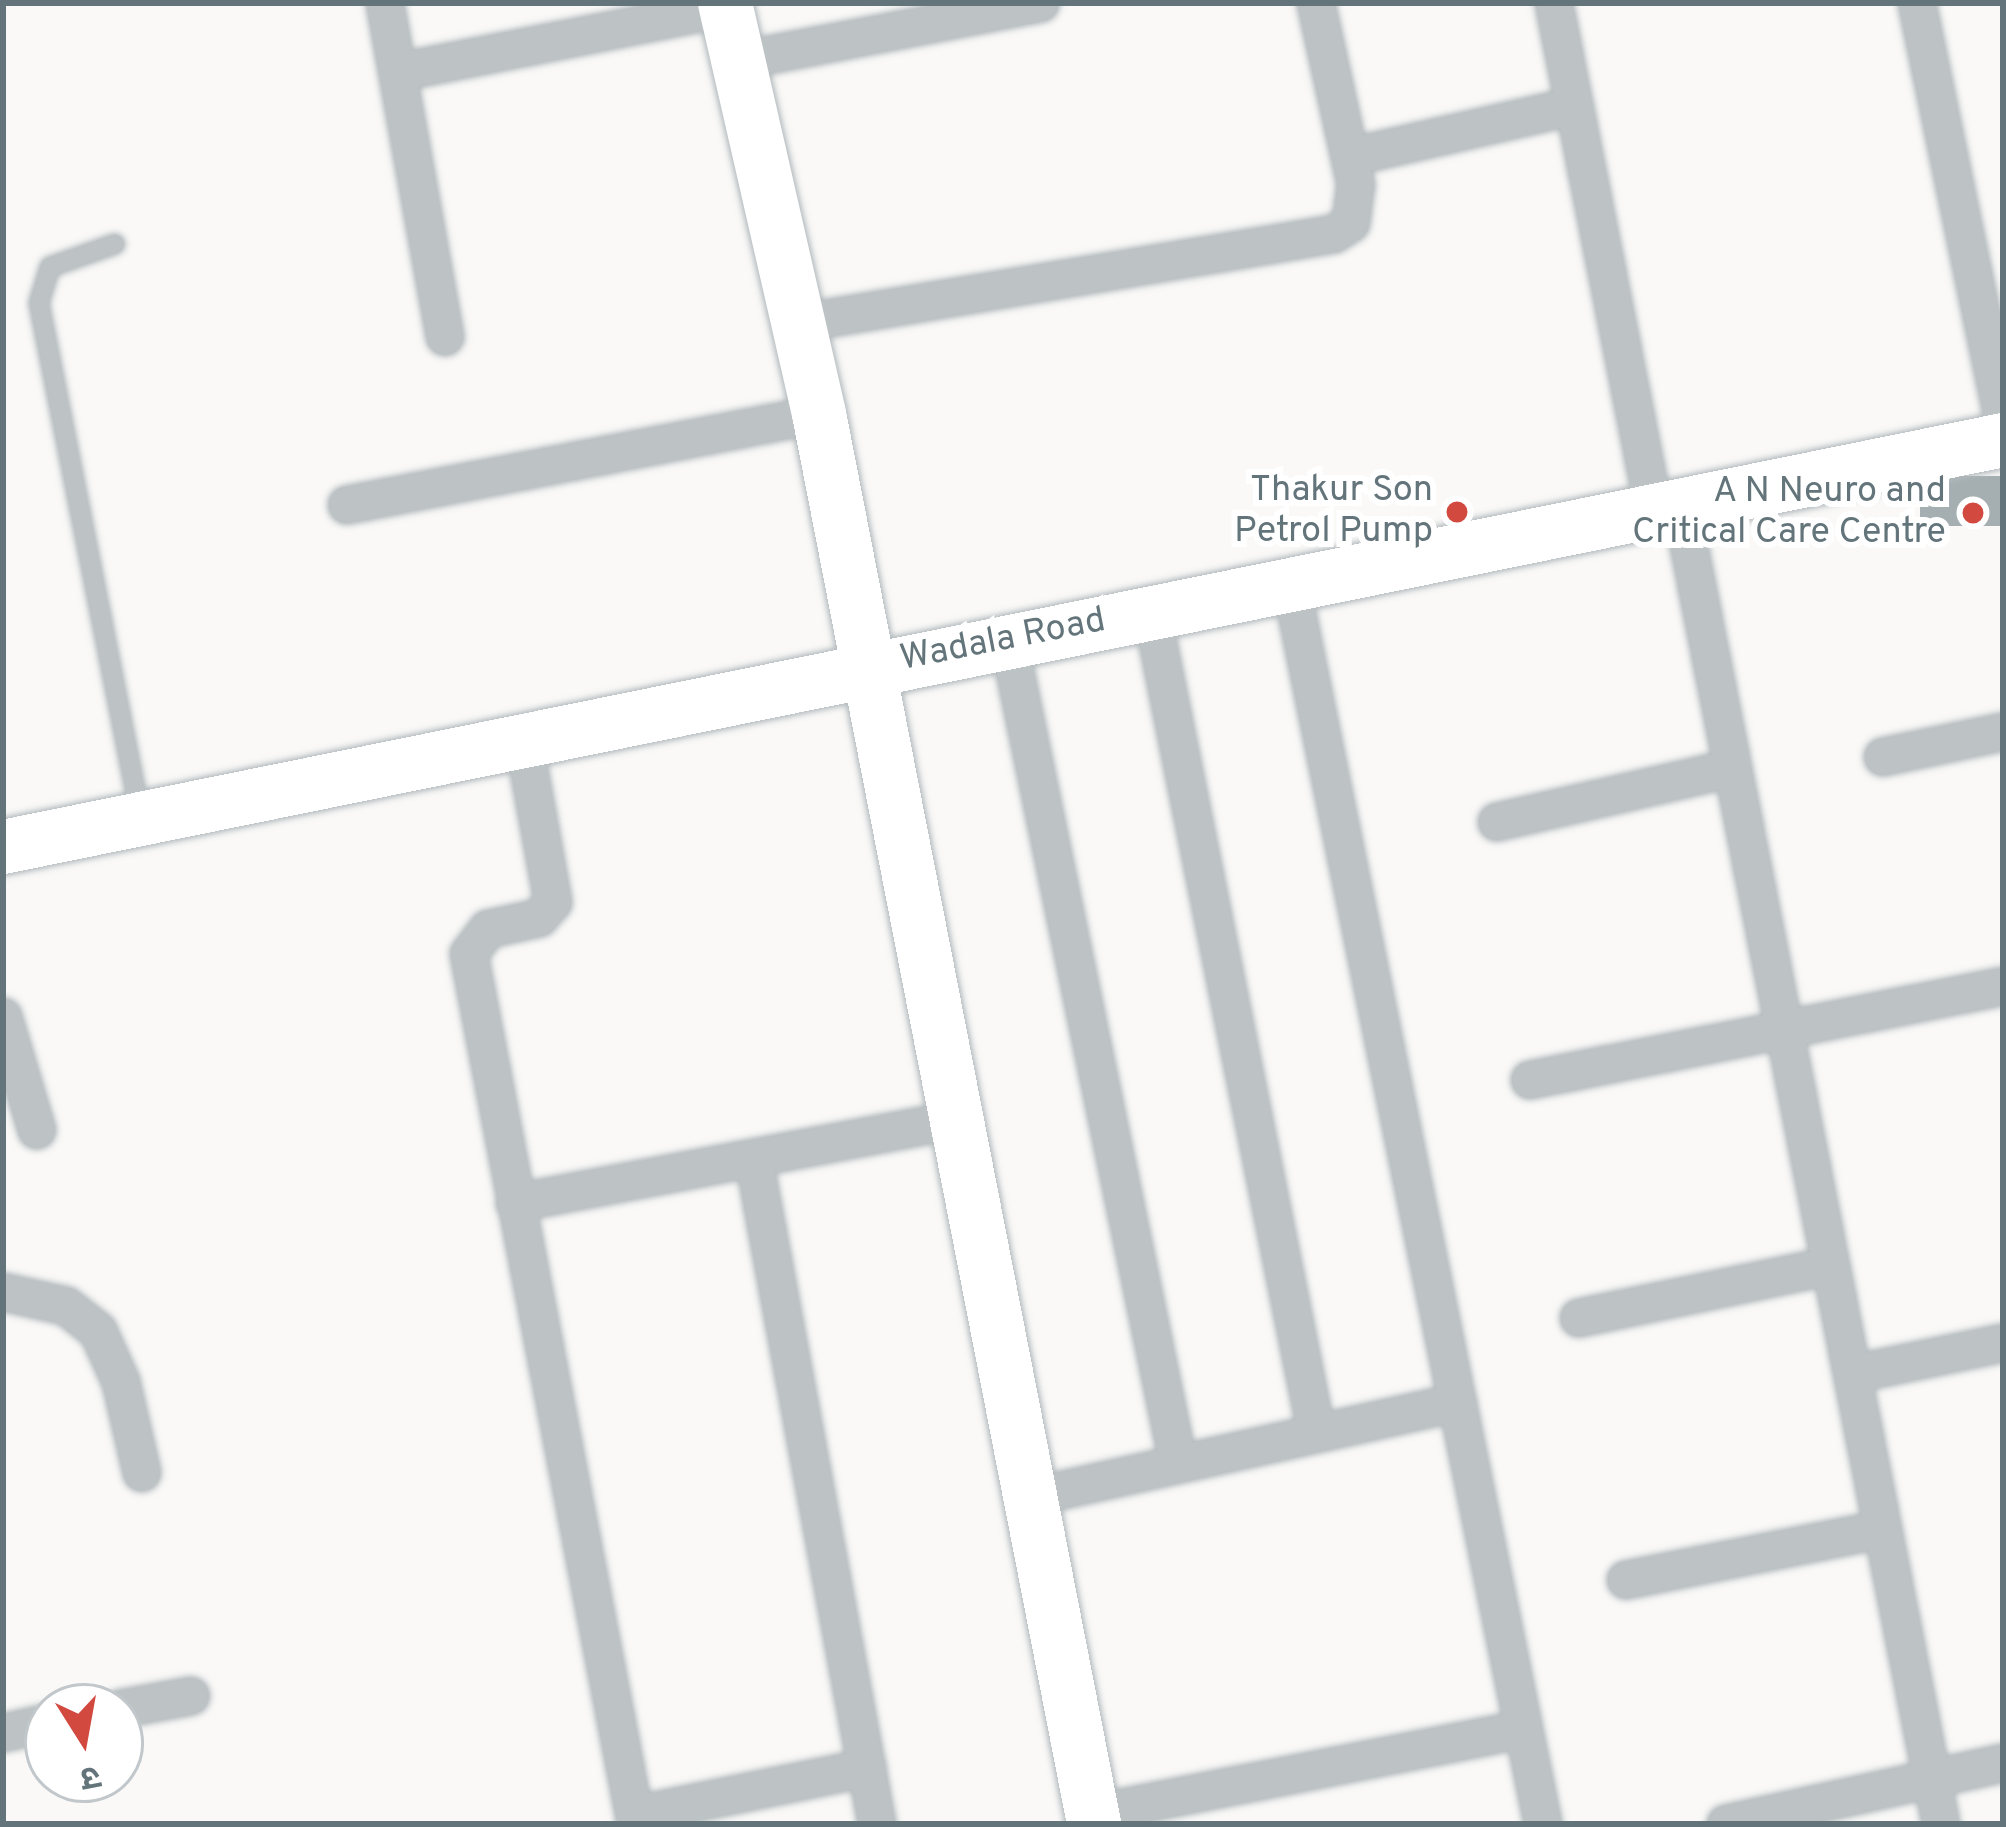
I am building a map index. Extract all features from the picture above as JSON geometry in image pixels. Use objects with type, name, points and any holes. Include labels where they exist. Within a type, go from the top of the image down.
[{"type":"street","points":[[385,3],[445,337]]},
{"type":"street","points":[[736,61],[1040,3]]},
{"type":"street","points":[[794,324],[1308,243],[1351,223],[1350,157],[1316,3]]},
{"type":"street","points":[[1554,3],[1668,508],[1733,768],[1941,1824]]},
{"type":"street","points":[[1917,3],[2003,420]]},
{"type":"street","points":[[399,72],[726,5],[794,324],[819,414],[951,1121],[1093,1819],[1523,1729]]},
{"type":"street","points":[[1350,157],[1574,106]]},
{"type":"street","points":[[347,505],[819,414]]},
{"type":"street","name":"Wadala Road","points":[[3,847],[524,742],[868,666],[1010,642],[2003,440]]},
{"type":"street","points":[[1291,584],[1543,1824]]},
{"type":"street","points":[[1151,613],[1316,1430]]},
{"type":"street","points":[[1010,642],[1178,1462]]},
{"type":"street","points":[[1883,757],[2003,732]]},
{"type":"street","points":[[524,742],[553,902],[539,918],[476,936],[469,954],[635,1819],[867,1768]]},
{"type":"street","points":[[1497,822],[1733,768]]},
{"type":"street","points":[[1530,1080],[2003,986]]},
{"type":"street","points":[[3,1017],[37,1130]]},
{"type":"street","points":[[515,1203],[951,1121]]},
{"type":"street","points":[[754,1159],[877,1824]]},
{"type":"street","points":[[1580,1318],[1831,1266]]},
{"type":"street","points":[[3,1292],[66,1306],[98,1330],[121,1382],[142,1473]]},
{"type":"street","points":[[1852,1374],[2003,1343]]},
{"type":"street","points":[[1030,1498],[1316,1430],[1458,1402]]},
{"type":"street","points":[[1627,1580],[1883,1529]]},
{"type":"street","points":[[144,1705],[191,1696]]},
{"type":"street","points":[[1726,1824],[2003,1763]]},
{"type":"lane","points":[[115,244],[50,267],[39,303],[141,819]]},
{"type":"building","points":[[1920,476],[2003,476],[2003,526],[1920,526]]},
{"type":"place","name":"Thakur Son Petrol Pump","points":[[1457,512]]},
{"type":"place","name":"A N Neuro and Critical Care Centre","points":[[1973,513]]}]
